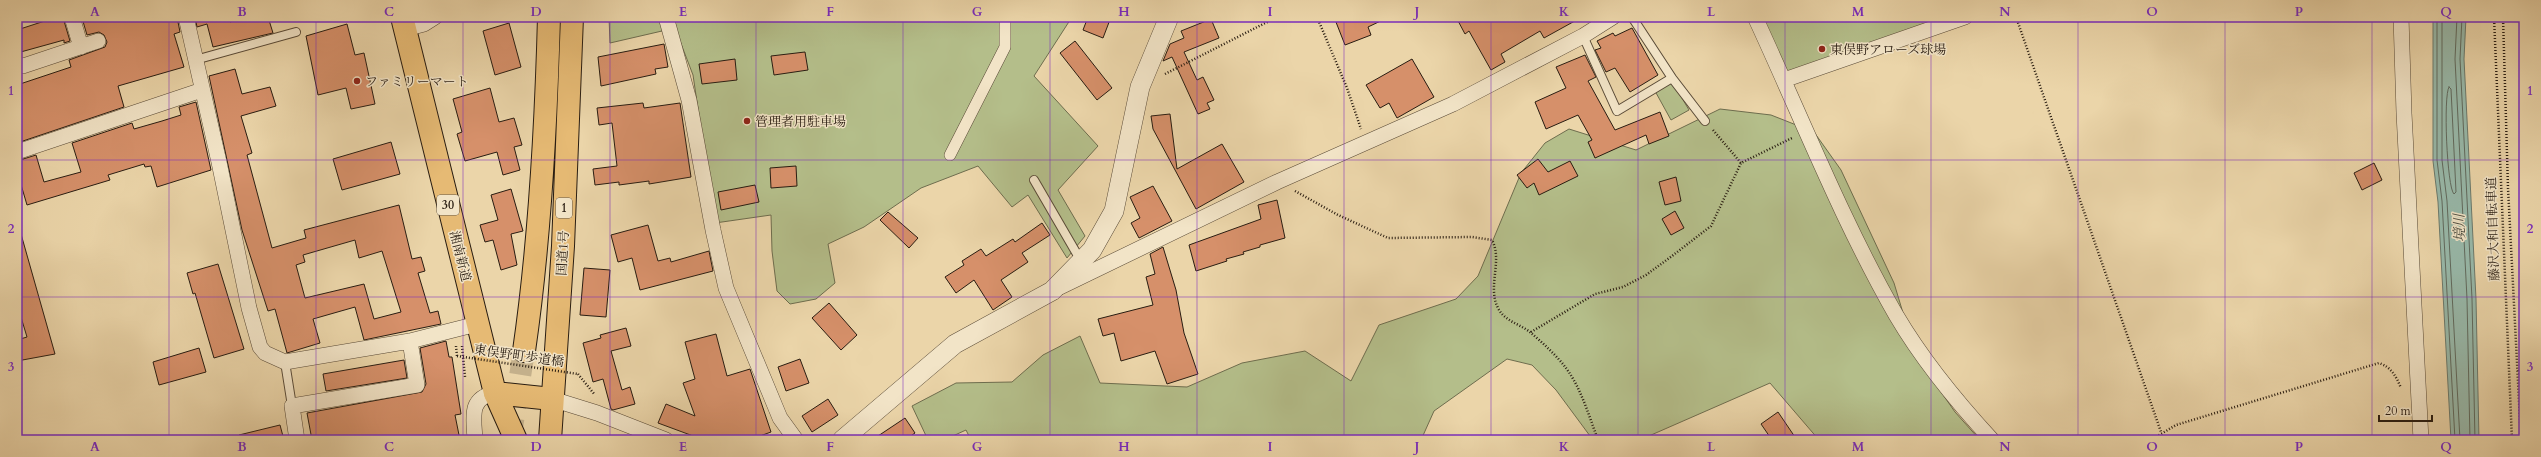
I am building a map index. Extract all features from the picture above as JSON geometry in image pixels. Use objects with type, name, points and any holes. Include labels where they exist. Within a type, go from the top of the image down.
[{"type":"main road","name":"国道1号","points":[[524,352],[534,284],[538,232],[549,17]]},
{"type":"main road","name":"国道1号","points":[[550,440],[563,246],[572,17]]},
{"type":"main road","name":"湘南新道","points":[[403,23],[495,393]]},
{"type":"main road","points":[[495,393],[552,399]]},
{"type":"main road","points":[[495,393],[499,440]]},
{"type":"main road","points":[[495,393],[516,440]]},
{"type":"street","points":[[72,17],[81,47]]},
{"type":"street","points":[[186,17],[223,176],[249,308],[260,347],[265,353],[285,362],[410,341],[477,324]]},
{"type":"street","points":[[403,23],[424,24],[435,17]]},
{"type":"street","points":[[666,17],[689,100],[713,230],[726,288],[780,418],[796,440]]},
{"type":"street","points":[[950,155],[1005,47],[1005,17]]},
{"type":"street","points":[[1052,291],[1082,262],[1092,250],[1114,211],[1140,87],[1169,17]]},
{"type":"street","points":[[842,440],[955,344],[1052,291],[1277,182],[1453,104],[1583,36],[1613,17]]},
{"type":"street","points":[[1755,17],[1830,184],[1896,315],[1950,393],[1992,440]]},
{"type":"street","points":[[1784,80],[1965,17]]},
{"type":"street","points":[[2401,17],[2404,120],[2420,440]]},
{"type":"street","points":[[17,65],[23,66],[98,41]]},
{"type":"street","points":[[17,152],[202,90]]},
{"type":"street","points":[[298,440],[292,406],[417,386],[410,341]]},
{"type":"street","points":[[475,440],[475,406],[479,399],[495,393]]},
{"type":"street","points":[[552,399],[597,413],[666,440]]},
{"type":"lane","points":[[1632,17],[1672,78],[1705,121]]},
{"type":"lane","points":[[195,60],[296,32]]},
{"type":"lane","points":[[1583,36],[1617,111],[1672,78]]},
{"type":"lane","points":[[1034,180],[1082,262]]},
{"type":"lane","points":[[285,362],[292,406]]},
{"type":"path","points":[[1140,87],[1277,17]]},
{"type":"path","points":[[1317,17],[1347,88],[1365,143]]},
{"type":"path","points":[[2016,17],[2161,432]]},
{"type":"path","name":"藤沢大和自転車道","points":[[2494,17],[2512,440]]},
{"type":"path","points":[[2503,17],[2505,119],[2521,440]]},
{"type":"path","points":[[1705,121],[1741,163]]},
{"type":"path","points":[[1530,332],[1595,294],[1623,286],[1646,275],[1711,226],[1741,163],[1806,131]]},
{"type":"path","points":[[1277,182],[1338,215],[1388,238],[1472,237],[1492,240],[1497,250],[1494,293],[1498,308],[1508,319],[1530,332],[1566,368],[1585,405],[1598,440]]},
{"type":"path","points":[[461,338],[465,377]]},
{"type":"path","name":"東俣野町歩道橋","points":[[456,344],[457,356],[578,374],[596,396]]},
{"type":"path","points":[[2151,440],[2161,432],[2190,420],[2380,363]]},
{"type":"path","points":[[2517,368],[2524,382]]},
{"type":"green space","points":[[609,17],[1072,17],[1034,76],[1098,146],[1058,190],[1085,236],[1067,258],[1028,195],[1012,207],[978,166],[921,188],[864,227],[828,244],[835,283],[816,299],[790,304],[777,291],[772,251],[771,215],[715,223],[693,75],[675,28],[610,43]]},
{"type":"green space","name":"東俣野アローズ球場","points":[[1755,17],[1965,17],[1784,80]]},
{"type":"green space","points":[[1672,81],[1689,110],[1671,120],[1655,91]]},
{"type":"green space","points":[[1720,109],[1771,115],[1814,132],[1841,170],[1894,283],[1916,356],[1955,412],[1980,440],[1819,440],[1770,383],[1642,439],[1593,440],[1556,390],[1532,365],[1507,359],[1434,411],[1421,440],[971,440],[966,430],[944,440],[928,440],[912,406],[956,383],[1012,382],[1043,355],[1080,336],[1100,383],[1187,387],[1242,363],[1305,351],[1351,381],[1379,325],[1456,299],[1478,276],[1521,173],[1545,143],[1569,129],[1636,150]]},
{"type":"water","name":"境川","points":[[2433,17],[2466,17],[2464,59],[2476,299],[2479,440],[2451,440],[2438,202],[2433,161]]},
{"type":"building","points":[[57,17],[64,21],[70,41],[64,43],[64,40],[17,53],[17,30]]},
{"type":"building","points":[[177,17],[180,32],[174,34],[184,67],[118,86],[124,107],[17,143],[17,85],[71,67],[69,60],[105,47],[107,42],[104,35],[99,32],[87,35],[82,18]]},
{"type":"building","points":[[195,17],[229,17],[230,22],[247,17],[268,17],[273,33],[213,47],[207,24],[197,27]]},
{"type":"building","points":[[1088,17],[1111,17],[1103,38],[1083,30]]},
{"type":"building","points":[[1334,17],[1389,17],[1368,27],[1371,35],[1345,45]]},
{"type":"building","points":[[1456,17],[1582,17],[1544,38],[1540,31],[1501,54],[1505,62],[1491,70],[1469,31],[1465,34]]},
{"type":"building","points":[[1211,19],[1219,38],[1184,52],[1197,80],[1203,77],[1214,100],[1207,103],[1210,109],[1198,114],[1172,57],[1163,61],[1170,44],[1184,38],[1181,31]]},
{"type":"building","points":[[509,23],[521,67],[495,75],[483,31]]},
{"type":"building","points":[[347,24],[355,55],[364,53],[375,104],[351,109],[346,88],[318,95],[306,36]]},
{"type":"building","points":[[1632,28],[1658,75],[1630,92],[1615,68],[1606,72],[1595,50],[1601,48],[1597,41],[1613,33],[1615,36]]},
{"type":"building","points":[[1075,41],[1112,88],[1097,100],[1060,53]]},
{"type":"building","points":[[664,44],[668,67],[655,69],[656,74],[601,86],[598,57]]},
{"type":"building","points":[[805,52],[808,70],[774,75],[771,56]]},
{"type":"building","points":[[1585,55],[1596,77],[1588,81],[1615,130],[1660,112],[1669,136],[1649,144],[1646,135],[1595,158],[1588,142],[1592,140],[1578,115],[1546,129],[1535,102],[1566,88],[1556,67]]},
{"type":"building","points":[[735,59],[737,80],[702,84],[699,64]]},
{"type":"building","points":[[1412,59],[1434,97],[1397,118],[1389,103],[1380,108],[1366,85]]},
{"type":"building","points":[[235,69],[242,94],[270,87],[276,106],[241,116],[252,153],[247,155],[272,248],[306,238],[304,230],[399,205],[412,259],[421,257],[425,271],[418,273],[430,313],[438,311],[441,324],[364,340],[355,307],[313,319],[320,343],[287,353],[275,309],[268,311],[242,230],[209,76]],"holes":[[[355,240],[359,258],[382,251],[401,312],[374,319],[364,284],[305,298],[296,265],[305,262],[303,255]]]},
{"type":"building","points":[[490,88],[499,122],[514,118],[522,145],[514,147],[520,170],[503,175],[497,152],[465,161],[457,134],[462,132],[453,99]]},
{"type":"building","points":[[196,102],[211,170],[157,187],[151,166],[145,167],[144,164],[108,175],[110,180],[27,205],[17,171],[17,161],[36,155],[44,182],[81,172],[72,143],[132,123],[134,129],[181,115],[179,107]]},
{"type":"building","points":[[643,103],[644,108],[680,103],[691,177],[649,184],[649,181],[619,185],[619,182],[595,185],[593,169],[617,166],[612,123],[599,125],[597,108]]},
{"type":"building","points":[[1170,114],[1177,169],[1222,144],[1244,182],[1196,209],[1153,129],[1151,116]]},
{"type":"building","points":[[391,142],[400,174],[342,190],[333,159]]},
{"type":"building","points":[[1538,159],[1548,172],[1570,161],[1578,176],[1539,195],[1534,183],[1527,188],[1517,175]]},
{"type":"building","points":[[2374,163],[2382,180],[2362,190],[2354,173]]},
{"type":"building","points":[[796,166],[797,186],[771,188],[770,168]]},
{"type":"building","points":[[1676,177],[1681,201],[1665,205],[1659,182]]},
{"type":"building","points":[[755,185],[759,202],[721,210],[718,192]]},
{"type":"building","points":[[1153,186],[1172,221],[1139,238],[1131,223],[1140,218],[1130,197]]},
{"type":"building","points":[[511,189],[523,231],[511,234],[517,265],[501,270],[493,240],[485,242],[480,225],[498,220],[491,195]]},
{"type":"building","points":[[1277,200],[1285,238],[1260,245],[1260,247],[1243,252],[1244,254],[1226,259],[1227,261],[1196,271],[1189,245],[1261,219],[1258,205]]},
{"type":"building","points":[[1675,211],[1684,228],[1671,235],[1662,219]]},
{"type":"building","points":[[888,212],[918,238],[909,248],[880,220]]},
{"type":"building","points":[[1042,223],[1050,235],[1022,253],[1028,262],[1001,280],[1012,297],[993,310],[974,280],[956,293],[945,277],[964,265],[962,261],[981,249],[986,256],[1013,239],[1015,242]]},
{"type":"building","points":[[648,225],[658,261],[670,258],[671,262],[709,251],[713,271],[640,290],[632,258],[618,262],[611,235]]},
{"type":"building","points":[[17,234],[21,234],[55,354],[17,361],[17,340],[27,337],[17,304]]},
{"type":"building","points":[[1163,247],[1176,290],[1184,333],[1198,374],[1167,384],[1155,351],[1121,361],[1114,333],[1103,336],[1098,319],[1153,305],[1146,277],[1155,274],[1150,254]]},
{"type":"building","points":[[218,264],[244,349],[214,358],[195,293],[193,294],[187,273]]},
{"type":"building","points":[[584,268],[610,270],[606,317],[580,315]]},
{"type":"building","points":[[829,303],[857,335],[841,350],[812,318]]},
{"type":"building","points":[[626,328],[631,346],[611,351],[622,390],[630,387],[635,404],[613,410],[611,409],[603,379],[593,382],[583,343],[601,338],[600,335]]},
{"type":"building","points":[[716,334],[727,376],[750,369],[771,432],[749,440],[704,440],[658,423],[666,404],[695,416],[683,383],[695,379],[685,342]]},
{"type":"building","points":[[446,341],[449,357],[452,357],[461,414],[455,415],[460,440],[312,440],[307,413],[422,392],[426,384],[420,348]]},
{"type":"building","points":[[199,348],[206,372],[159,385],[153,362]]},
{"type":"building","points":[[800,359],[809,383],[786,391],[778,367]]},
{"type":"building","points":[[404,360],[407,378],[326,391],[323,374]]},
{"type":"building","points":[[828,399],[838,415],[812,432],[802,416]]},
{"type":"building","points":[[1778,412],[1797,440],[1772,440],[1761,424]]},
{"type":"building","points":[[905,418],[915,433],[905,440],[872,440]]},
{"type":"building","points":[[280,425],[284,440],[240,440],[239,435]]},
{"type":"tunnel","points":[[510,440],[524,351]]},
{"type":"place","name":"東俣野アローズ球場","points":[[1822,49]]},
{"type":"place","name":"ファミリーマート","points":[[357,81]]},
{"type":"place","name":"管理者用駐車場","points":[[747,121]]}]
